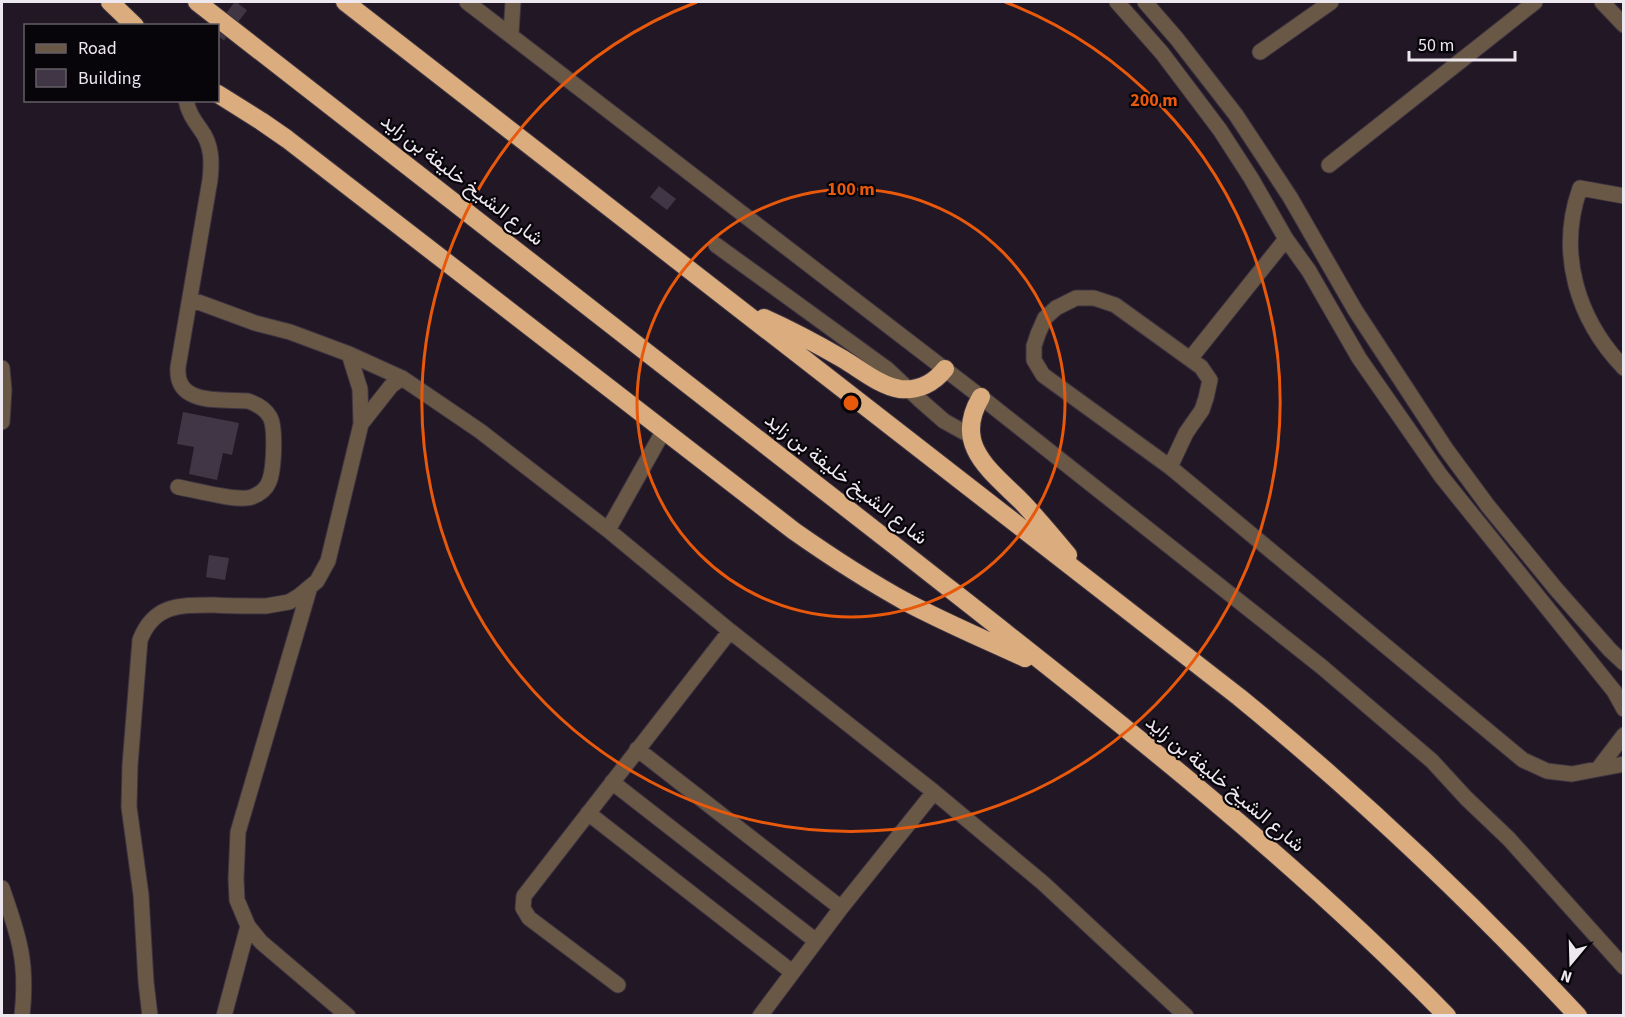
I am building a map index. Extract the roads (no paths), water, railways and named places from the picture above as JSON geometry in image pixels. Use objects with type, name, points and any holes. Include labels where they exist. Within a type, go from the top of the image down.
[{"type":"highway","points":[[110,2],[133,24]]},
{"type":"highway","name":"شارع الشيخ خليفة بن زايد","points":[[197,2],[704,396],[1155,752],[1267,847],[1364,934],[1447,1016]]},
{"type":"highway","points":[[345,2],[1239,697],[1349,790],[1464,898],[1578,1016]]},
{"type":"highway","points":[[219,95],[287,139],[794,531],[851,570],[900,598],[1051,670]]},
{"type":"highway","points":[[736,306],[807,339],[888,385],[909,389],[929,384],[945,369]]},
{"type":"highway","points":[[981,397],[972,416],[971,436],[974,447],[985,465],[1039,520],[1085,578]]},
{"type":"street","points":[[467,2],[945,369],[1322,667],[1417,748],[1509,839],[1623,967]]},
{"type":"street","points":[[511,34],[513,2]]},
{"type":"street","points":[[1117,2],[1162,53],[1220,130],[1309,271],[1359,358],[1441,477],[1614,691],[1623,709]]},
{"type":"street","points":[[1145,2],[1177,39],[1236,116],[1290,197],[1355,310],[1446,449],[1488,506],[1556,590],[1623,663]]},
{"type":"street","points":[[1260,52],[1331,2]]},
{"type":"street","points":[[1329,165],[1534,2]]},
{"type":"street","points":[[1602,2],[1623,25]]},
{"type":"street","points":[[178,487],[236,498],[249,498],[265,488],[272,471],[273,424],[266,412],[255,403],[248,401],[194,397],[188,394],[178,379],[178,367],[212,162],[209,145],[190,113],[187,102]]},
{"type":"street","points":[[1623,196],[1580,188],[1575,202],[1571,236],[1573,273],[1584,311],[1593,329],[1623,368]]},
{"type":"street","points":[[1190,359],[1287,239]]},
{"type":"street","points":[[717,244],[886,369],[944,421],[971,436]]},
{"type":"street","points":[[1170,468],[1186,433],[1202,410],[1206,398],[1210,380],[1201,367],[1115,306],[1094,298],[1076,298],[1056,308],[1045,318],[1034,346],[1034,360],[1042,375],[1170,468],[1523,760],[1547,771],[1572,774],[1623,764]]},
{"type":"street","points":[[190,299],[255,323],[290,332],[349,354],[402,378],[480,431],[608,530],[730,631],[934,792],[1043,883],[1186,1016]]},
{"type":"street","points":[[150,1016],[141,895],[129,807],[140,640],[154,618],[170,608],[188,605],[266,606],[289,602],[309,590],[317,581],[328,561],[361,424],[360,389],[349,354]]},
{"type":"street","points":[[2,368],[4,390],[2,422]]},
{"type":"street","points":[[361,424],[391,386],[402,378]]},
{"type":"street","points":[[608,530],[664,430]]},
{"type":"street","points":[[309,590],[238,832],[237,900],[248,926],[261,942],[348,1016]]},
{"type":"street","points":[[618,985],[529,918],[522,902],[527,891],[730,631]]},
{"type":"street","points":[[1598,769],[1623,735]]},
{"type":"street","points":[[638,749],[841,908]]},
{"type":"street","points":[[612,782],[816,941]]},
{"type":"street","points":[[760,1016],[841,908],[934,792]]},
{"type":"street","points":[[588,813],[792,972]]},
{"type":"street","points":[[2,888],[22,954],[24,986],[22,1016]]},
{"type":"street","points":[[224,1016],[248,926]]},
{"type":"tunnel","points":[[219,35],[244,2]]}]
